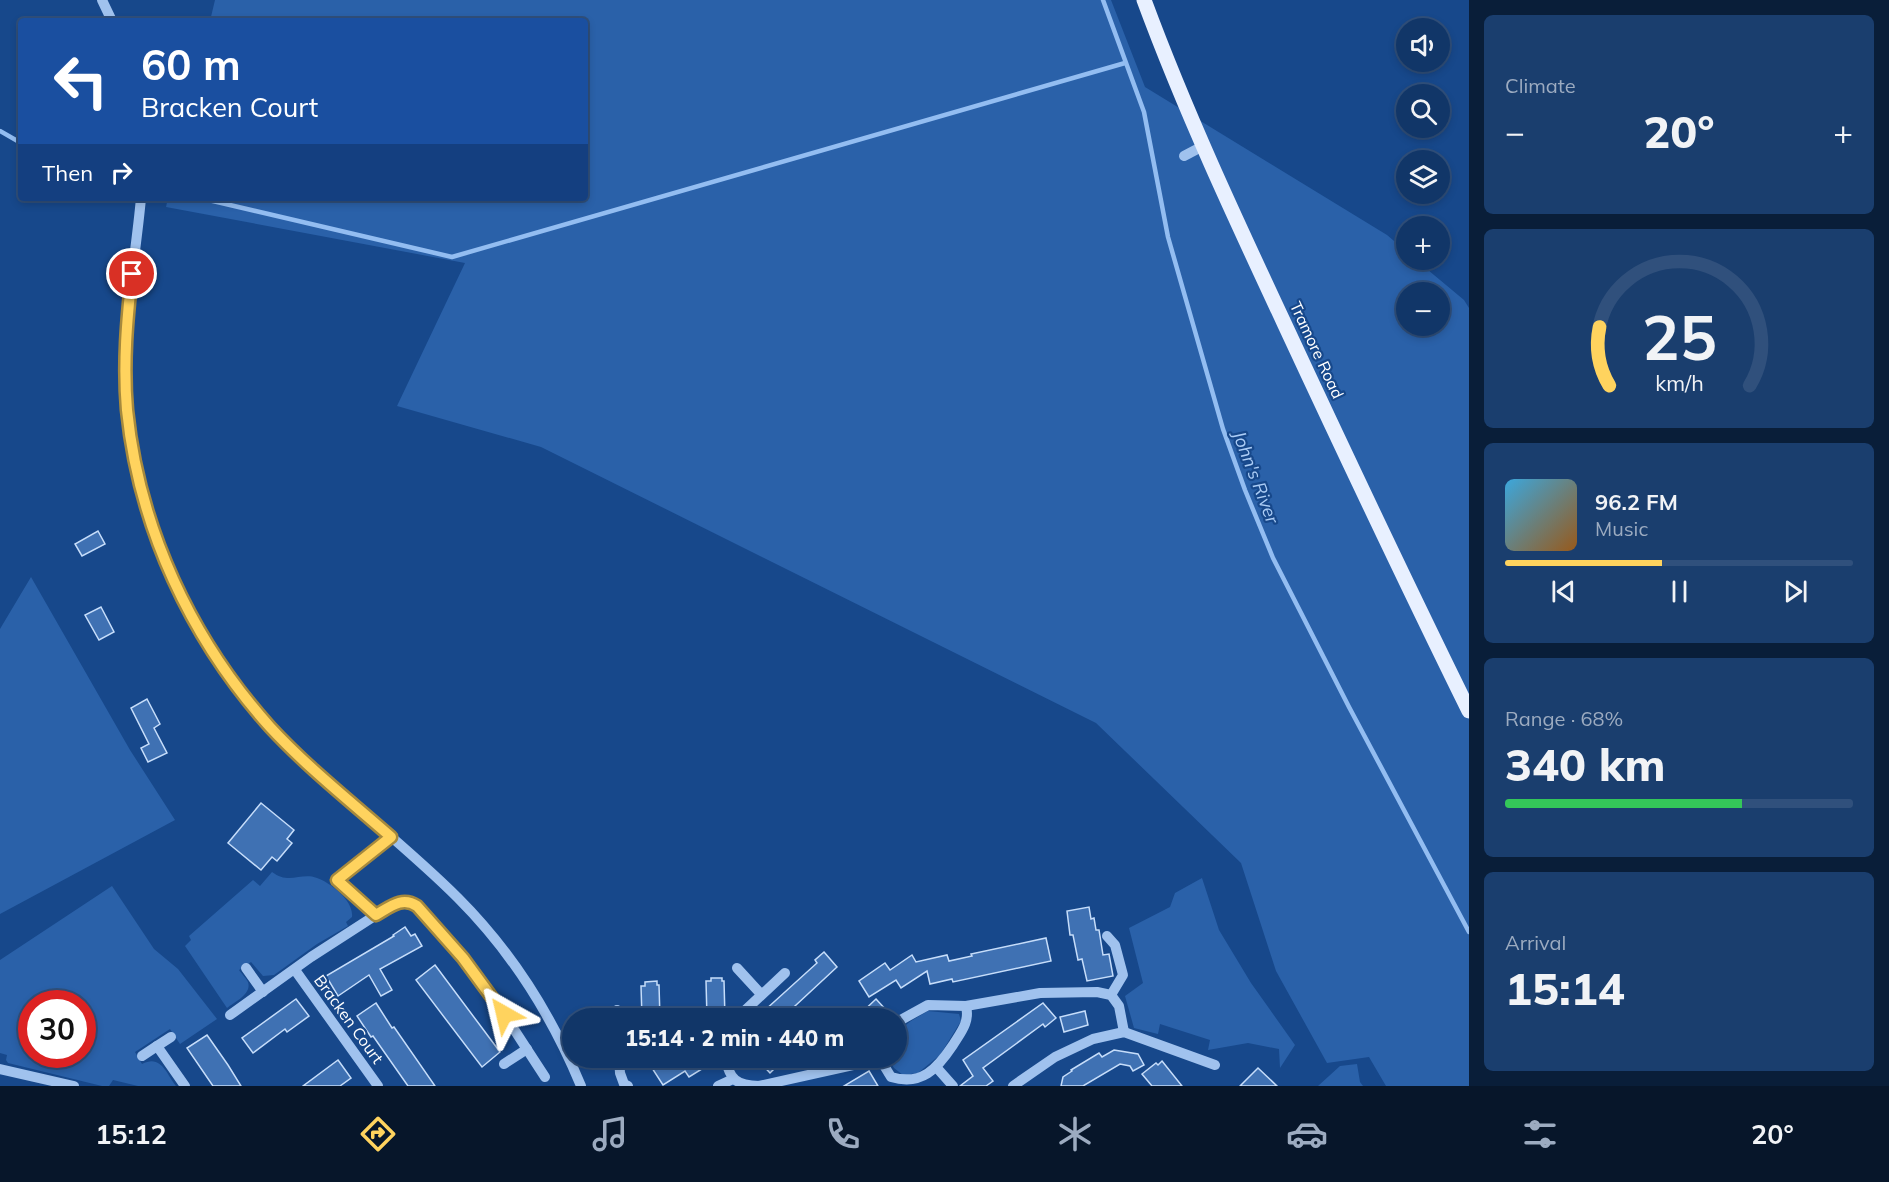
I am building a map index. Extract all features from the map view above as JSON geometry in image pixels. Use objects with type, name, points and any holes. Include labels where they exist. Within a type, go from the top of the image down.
[{"type":"main road","name":"Tramore Road","points":[[1144,0],[1203,146],[1343,449],[1469,711]]},
{"type":"street","points":[[102,0],[111,18]]},
{"type":"street","points":[[1184,156],[1203,146]]},
{"type":"street","points":[[141,201],[127,314],[126,389],[130,429],[138,473],[160,549],[197,627],[225,671],[272,729],[458,897],[502,948],[546,1013],[581,1086]]},
{"type":"street","points":[[376,915],[337,880],[391,837]]},
{"type":"street","name":"Bracken Court","points":[[230,1015],[311,957],[376,915],[400,901],[410,901],[463,958],[504,1014],[545,1077]]},
{"type":"street","points":[[1107,936],[1115,945],[1123,975],[1111,995]]},
{"type":"street","points":[[737,968],[761,994]]},
{"type":"street","points":[[246,969],[263,992]]},
{"type":"street","name":"Bracken Court","points":[[295,970],[378,1086]]},
{"type":"street","points":[[747,1008],[785,973]]},
{"type":"street","points":[[907,1017],[928,1005],[966,1006],[1040,993],[1097,992],[1111,995],[1119,1006],[1124,1032]]},
{"type":"street","points":[[886,1068],[891,1077],[902,1084],[923,1077],[937,1068],[966,1026],[968,1015],[966,1006]]},
{"type":"street","points":[[1013,1086],[1055,1058],[1083,1044],[1124,1032],[1215,1065]]},
{"type":"street","points":[[142,1056],[171,1036]]},
{"type":"street","points":[[157,1046],[185,1086]]},
{"type":"street","points":[[504,1064],[527,1049]]},
{"type":"street","points":[[620,1068],[624,1084],[628,1086]]},
{"type":"street","points":[[729,1068],[733,1079],[744,1085],[764,1086],[839,1068]]},
{"type":"street","points":[[937,1068],[953,1086]]},
{"type":"street","points":[[0,1069],[74,1086]]},
{"type":"street","points":[[718,1086],[733,1079]]},
{"type":"shaded area","points":[[215,0],[1111,0],[1145,87],[1387,235],[1396,243],[1396,270],[1428,270],[1442,282],[1396,282],[1396,336],[1450,336],[1450,288],[1464,300],[1469,308],[1469,1086],[1386,1086],[1369,1057],[1327,1063],[1276,971],[1241,863],[1096,723],[541,447],[397,406],[465,263],[166,207],[167,201],[588,201],[588,18],[211,18]]},
{"type":"shaded area","points":[[31,577],[130,750],[175,820],[0,914],[0,629]]},
{"type":"shaded area","points":[[272,872],[284,878],[306,876],[323,880],[345,899],[352,911],[352,917],[346,922],[348,926],[317,944],[274,975],[263,976],[251,962],[239,970],[248,982],[248,990],[227,1008],[185,946],[191,940],[189,936],[253,880],[260,886]]},
{"type":"shaded area","points":[[1202,878],[1219,930],[1251,983],[1295,1045],[1280,1068],[1279,1049],[1248,1043],[1208,1050],[1210,1040],[1160,1024],[1158,1034],[1134,1028],[1125,996],[1143,983],[1129,928],[1170,907],[1175,893]]},
{"type":"shaded area","points":[[112,886],[154,949],[178,969],[217,1019],[180,1044],[170,1029],[135,1052],[142,1064],[154,1061],[162,1066],[176,1086],[138,1086],[113,1080],[109,1086],[102,1086],[28,1068],[96,1068],[96,990],[18,990],[18,1065],[8,1063],[7,1055],[0,1053],[0,960]]},
{"type":"shaded area","points":[[928,1011],[959,1014],[961,1021],[940,1055],[918,1073],[903,1075],[894,1068],[907,1068],[907,1024]]},
{"type":"shaded area","points":[[1357,1064],[1360,1082],[1363,1086],[1318,1086],[1340,1066]]},
{"type":"building","points":[[98,531],[105,544],[82,556],[75,544]]},
{"type":"building","points":[[101,607],[114,632],[99,640],[85,615]]},
{"type":"building","points":[[147,699],[160,724],[154,728],[167,753],[148,762],[141,748],[149,744],[131,708]]},
{"type":"building","points":[[261,803],[294,830],[287,839],[292,843],[277,861],[272,857],[261,870],[228,843]]},
{"type":"building","points":[[1089,907],[1091,919],[1094,918],[1096,930],[1099,930],[1103,955],[1109,954],[1113,976],[1087,981],[1082,959],[1078,960],[1073,935],[1070,935],[1067,911]]},
{"type":"building","points":[[405,927],[411,936],[415,934],[422,946],[380,969],[392,990],[381,996],[369,975],[338,996],[326,976],[394,936]]},
{"type":"building","points":[[1046,938],[1051,961],[953,982],[952,979],[930,984],[927,971],[901,988],[896,980],[869,997],[859,981],[885,963],[890,970],[912,955],[916,962],[947,955],[949,961]]},
{"type":"building","points":[[824,952],[837,967],[793,1008],[767,1008],[817,963],[815,960]]},
{"type":"building","points":[[435,965],[500,1052],[482,1067],[416,980]]},
{"type":"building","points":[[711,978],[722,978],[724,981],[725,1008],[707,1008],[706,981],[711,981]]},
{"type":"building","points":[[657,981],[660,1008],[642,1008],[641,986],[645,986],[645,982]]},
{"type":"building","points":[[296,999],[309,1016],[287,1032],[285,1029],[253,1053],[242,1038]]},
{"type":"building","points":[[876,999],[884,1008],[867,1008]]},
{"type":"building","points":[[376,1003],[435,1086],[408,1086],[373,1036],[371,1037],[357,1016]]},
{"type":"building","points":[[1043,1003],[1056,1018],[1045,1027],[1043,1024],[983,1068],[993,1081],[986,1086],[960,1086],[973,1076],[963,1060]]},
{"type":"building","points":[[1085,1011],[1088,1025],[1064,1032],[1060,1017]]},
{"type":"building","points":[[207,1035],[241,1086],[213,1086],[187,1048]]},
{"type":"building","points":[[1114,1050],[1138,1054],[1144,1065],[1133,1071],[1130,1066],[1120,1064],[1083,1086],[1061,1086],[1063,1077],[1071,1070],[1099,1053],[1102,1057]]},
{"type":"building","points":[[338,1060],[351,1078],[340,1086],[303,1086]]},
{"type":"building","points":[[1162,1061],[1182,1086],[1152,1086],[1142,1074]]},
{"type":"building","points":[[652,1068],[704,1068],[689,1077],[685,1071],[663,1085]]},
{"type":"building","points":[[765,1068],[775,1068],[770,1073]]},
{"type":"building","points":[[1258,1068],[1277,1086],[1240,1086]]},
{"type":"building","points":[[869,1071],[878,1086],[844,1086]]},
{"type":"waterway","name":"John's River","points":[[1103,0],[1144,112],[1168,237],[1223,429],[1245,490],[1273,558],[1349,707],[1469,932]]},
{"type":"waterway","points":[[213,201],[452,257],[1125,63]]},
{"type":"waterway","points":[[0,131],[18,141]]},
{"type":"route","points":[[132,274],[127,314],[125,364],[127,409],[133,449],[154,533],[189,614],[225,671],[272,729],[391,837],[337,880],[376,915],[400,901],[410,901],[417,906],[463,958],[504,1014]]}]
